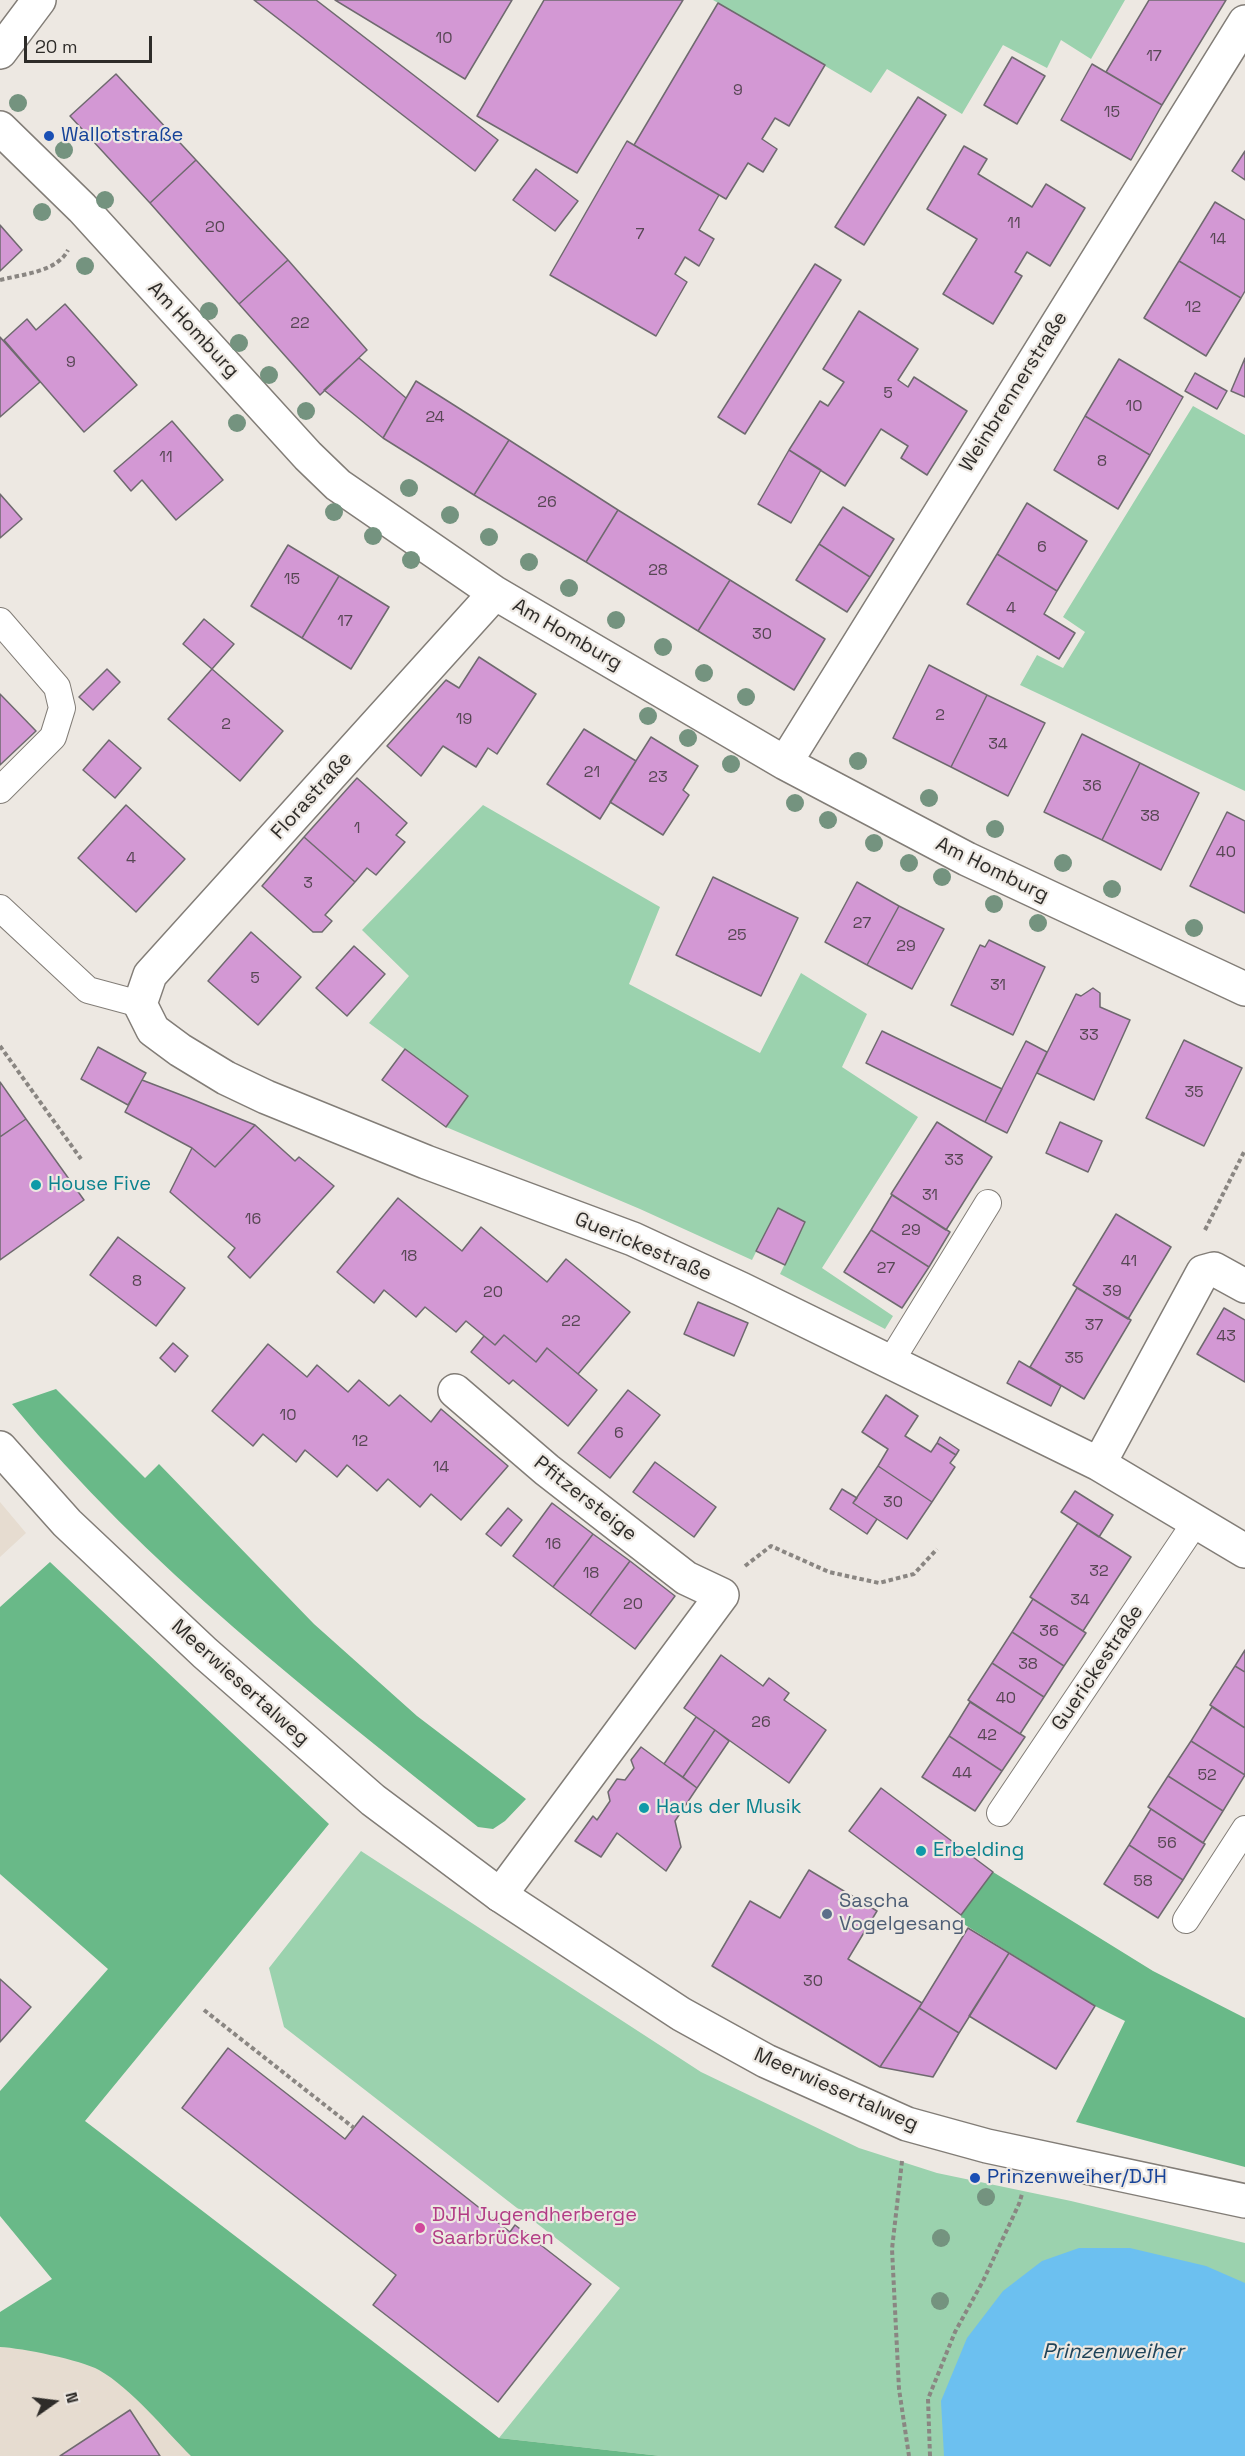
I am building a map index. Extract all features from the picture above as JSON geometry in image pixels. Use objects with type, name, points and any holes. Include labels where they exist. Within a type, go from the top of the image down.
[{"type":"street","points":[[0,52],[39,0]]},
{"type":"street","name":"Weinbrennerstraße","points":[[785,764],[1245,22]]},
{"type":"street","name":"Am Homburg","points":[[0,128],[82,208],[308,456],[338,484],[495,593],[785,764],[967,859],[1245,990]]},
{"type":"street","name":"Florastraße","points":[[140,1004],[150,975],[495,593]]},
{"type":"street","name":"Guerickestraße","points":[[140,1004],[153,1030],[180,1050],[266,1097],[426,1162],[633,1239],[891,1361],[1099,1464],[1245,1551]]},
{"type":"street","points":[[1099,1464],[1203,1272],[1214,1269],[1245,1286]]},
{"type":"street","name":"Pfitzersteige","points":[[455,1391],[547,1470],[686,1578],[722,1595],[500,1895]]},
{"type":"street","name":"Meerwiesertalweg","points":[[0,1448],[67,1523],[205,1653],[373,1800],[500,1895],[700,2024],[766,2061],[907,2124],[987,2146],[1245,2201]]},
{"type":"lane","points":[[0,621],[57,687],[62,708],[53,737],[0,790]]},
{"type":"lane","points":[[0,908],[88,990],[140,1004]]},
{"type":"lane","points":[[891,1361],[988,1203]]},
{"type":"lane","name":"Guerickestraße","points":[[1000,1813],[1196,1523]]},
{"type":"lane","points":[[1186,1920],[1245,1829]]},
{"type":"path","points":[[0,280],[42,269],[63,260]]},
{"type":"path","points":[[0,1046],[81,1159]]},
{"type":"path","points":[[1203,1272],[1196,1252],[1245,1150]]},
{"type":"path","points":[[748,1563],[771,1546],[829,1572],[879,1583],[914,1574],[938,1549]]},
{"type":"path","points":[[204,2010],[354,2128]]},
{"type":"path","points":[[902,2160],[892,2249],[899,2390],[909,2456]]},
{"type":"path","points":[[930,2456],[928,2399],[955,2332],[983,2281],[1019,2204],[1023,2187]]},
{"type":"shaded area","points":[[0,1502],[26,1533],[0,1557]]},
{"type":"shaded area","points":[[0,2312],[263,2456],[0,2456]]},
{"type":"green space","points":[[713,0],[1125,0],[1091,59],[1061,40],[1047,68],[1003,45],[962,114],[887,69],[871,93]]},
{"type":"green space","points":[[1193,406],[1245,435],[1245,791],[1020,685],[1037,655],[1063,668],[1085,632],[1063,617]]},
{"type":"green space","points":[[483,805],[660,907],[629,984],[760,1053],[801,973],[867,1014],[842,1067],[918,1117],[822,1268],[893,1316],[885,1329],[780,1274],[805,1223],[778,1208],[752,1260],[640,1209],[446,1127],[468,1096],[369,1023],[409,976],[362,930]]},
{"type":"green space","points":[[56,1389],[145,1478],[159,1464],[314,1624],[417,1716],[526,1799],[505,1821],[493,1829],[478,1827],[234,1628],[118,1520],[64,1464],[12,1404]]},
{"type":"green space","points":[[50,1562],[329,1824],[85,2121],[499,2438],[661,2456],[191,2456],[135,2398],[99,2370],[51,2355],[0,2347],[0,2312],[52,2279],[0,2216],[0,2091],[108,1969],[0,1874],[0,1607]]},
{"type":"green space","points":[[361,1851],[701,2072],[859,2148],[937,2173],[1071,2201],[1245,2243],[1245,2456],[661,2456],[499,2438],[620,2288],[284,2027],[269,1968]]},
{"type":"green space","points":[[993,1872],[1153,1971],[1245,2018],[1245,2167],[1076,2122],[1125,2021],[1095,2006],[962,1923],[961,1915]]},
{"type":"water","name":"Prinzenweiher","points":[[1079,2248],[1130,2248],[1206,2266],[1245,2283],[1245,2456],[944,2456],[941,2401],[967,2338],[1003,2291],[1042,2261]]},
{"type":"building","points":[[254,0],[316,0],[498,140],[475,171]]},
{"type":"building","points":[[335,0],[512,0],[465,79]]},
{"type":"building","points":[[544,0],[683,0],[577,173],[477,116]]},
{"type":"building","points":[[1149,0],[1226,0],[1162,105],[1106,72]]},
{"type":"building","points":[[718,3],[825,65],[789,126],[775,118],[762,139],[777,149],[763,172],[748,163],[726,199],[634,145]]},
{"type":"building","points":[[1012,57],[1045,76],[1017,124],[984,105]]},
{"type":"building","points":[[1092,64],[1162,105],[1131,160],[1061,120]]},
{"type":"building","points":[[116,74],[196,160],[150,203],[70,116]]},
{"type":"building","points":[[918,97],[946,115],[864,245],[835,227]]},
{"type":"building","points":[[627,141],[719,195],[699,230],[714,239],[699,266],[685,257],[675,274],[687,282],[656,336],[550,275]]},
{"type":"building","points":[[964,146],[987,159],[978,174],[1032,207],[1046,184],[1085,208],[1050,266],[1027,252],[1015,272],[1022,276],[993,324],[943,294],[977,239],[927,209]]},
{"type":"building","points":[[1245,151],[1245,180],[1232,171]]},
{"type":"building","points":[[196,160],[288,260],[239,304],[150,203]]},
{"type":"building","points":[[536,169],[578,201],[555,231],[513,200]]},
{"type":"building","points":[[1215,202],[1245,220],[1245,291],[1241,298],[1179,261]]},
{"type":"building","points":[[0,225],[22,250],[0,271]]},
{"type":"building","points":[[288,260],[367,350],[320,395],[239,304]]},
{"type":"building","points":[[1179,261],[1241,298],[1206,356],[1144,318]]},
{"type":"building","points":[[815,264],[841,280],[745,434],[718,417]]},
{"type":"building","points":[[65,304],[137,385],[84,432],[4,340],[27,319],[36,330]]},
{"type":"building","points":[[859,311],[918,349],[898,380],[908,387],[914,377],[967,411],[927,475],[901,458],[908,446],[881,429],[845,486],[789,450],[820,401],[828,406],[844,382],[823,369]]},
{"type":"building","points":[[0,337],[40,382],[0,417]]},
{"type":"building","points":[[359,358],[406,398],[383,438],[324,390]]},
{"type":"building","points":[[1245,358],[1245,397],[1231,391]]},
{"type":"building","points":[[1119,359],[1183,397],[1150,455],[1085,416]]},
{"type":"building","points":[[1195,373],[1227,391],[1217,409],[1185,391]]},
{"type":"building","points":[[416,381],[509,440],[474,495],[383,438]]},
{"type":"building","points":[[1085,416],[1150,455],[1118,509],[1054,470]]},
{"type":"building","points":[[172,421],[223,480],[176,520],[142,480],[131,491],[114,471]]},
{"type":"building","points":[[509,440],[618,510],[586,562],[474,495]]},
{"type":"building","points":[[789,450],[821,470],[791,523],[758,504]]},
{"type":"building","points":[[0,494],[22,519],[0,538]]},
{"type":"building","points":[[1027,503],[1087,541],[1057,591],[997,554]]},
{"type":"building","points":[[843,507],[894,539],[870,577],[819,544]]},
{"type":"building","points":[[618,510],[730,580],[698,631],[586,562]]},
{"type":"building","points":[[819,544],[870,577],[847,612],[796,580]]},
{"type":"building","points":[[288,545],[339,576],[302,638],[251,606]]},
{"type":"building","points":[[997,554],[1057,591],[1044,614],[1075,633],[1059,659],[967,604]]},
{"type":"building","points":[[339,576],[389,607],[351,669],[302,638]]},
{"type":"building","points":[[730,580],[825,639],[794,690],[698,631]]},
{"type":"building","points":[[204,619],[234,644],[212,669],[183,644]]},
{"type":"building","points":[[479,657],[536,694],[497,754],[488,748],[476,767],[443,746],[421,776],[387,746],[446,680],[459,688]]},
{"type":"building","points":[[929,665],[987,695],[951,767],[893,738]]},
{"type":"building","points":[[107,669],[120,682],[93,710],[79,697]]},
{"type":"building","points":[[212,669],[283,731],[240,781],[168,719]]},
{"type":"building","points":[[0,694],[36,731],[0,765]]},
{"type":"building","points":[[987,695],[1045,723],[1008,796],[951,767]]},
{"type":"building","points":[[584,729],[636,761],[600,819],[547,784]]},
{"type":"building","points":[[1082,734],[1140,763],[1102,840],[1044,812]]},
{"type":"building","points":[[651,737],[698,766],[683,790],[689,795],[663,835],[610,802]]},
{"type":"building","points":[[109,740],[141,768],[115,798],[83,770]]},
{"type":"building","points":[[1140,763],[1199,793],[1161,870],[1102,840]]},
{"type":"building","points":[[357,778],[407,823],[396,835],[405,842],[376,875],[367,868],[355,882],[304,837]]},
{"type":"building","points":[[126,805],[185,859],[136,912],[78,858]]},
{"type":"building","points":[[1227,812],[1245,821],[1245,913],[1190,886]]},
{"type":"building","points":[[304,837],[355,882],[325,915],[332,921],[322,932],[313,932],[262,886]]},
{"type":"building","points":[[713,877],[798,918],[761,996],[676,955]]},
{"type":"building","points":[[857,882],[899,906],[867,965],[825,942]]},
{"type":"building","points":[[899,906],[944,929],[912,989],[867,965]]},
{"type":"building","points":[[251,932],[301,977],[258,1025],[208,981]]},
{"type":"building","points":[[989,940],[1045,967],[1013,1035],[951,1005],[980,945],[985,947]]},
{"type":"building","points":[[354,946],[385,974],[347,1016],[316,988]]},
{"type":"building","points":[[1093,988],[1100,993],[1100,1007],[1130,1020],[1094,1100],[1037,1073],[1076,994],[1081,996]]},
{"type":"building","points":[[882,1031],[1002,1089],[985,1122],[866,1063]]},
{"type":"building","points":[[1184,1040],[1242,1068],[1204,1146],[1146,1118]]},
{"type":"building","points":[[1026,1041],[1047,1052],[1007,1133],[985,1122]]},
{"type":"building","points":[[98,1047],[146,1073],[128,1105],[81,1079]]},
{"type":"building","points":[[405,1049],[468,1096],[446,1127],[382,1080]]},
{"type":"building","points":[[142,1080],[255,1125],[215,1167],[192,1148],[125,1112]]},
{"type":"building","points":[[0,1082],[26,1119],[0,1137]]},
{"type":"building","name":"House Five","points":[[26,1119],[84,1200],[0,1260],[0,1137]]},
{"type":"building","points":[[937,1122],[992,1157],[946,1230],[891,1194]]},
{"type":"building","points":[[1060,1122],[1102,1141],[1088,1172],[1046,1153]]},
{"type":"building","points":[[255,1125],[295,1161],[299,1157],[334,1186],[250,1278],[228,1257],[235,1248],[170,1192],[192,1148],[215,1167]]},
{"type":"building","points":[[892,1195],[950,1232],[929,1267],[871,1230]]},
{"type":"building","points":[[398,1198],[462,1251],[481,1227],[547,1282],[566,1259],[630,1312],[578,1374],[547,1348],[536,1362],[504,1335],[495,1345],[466,1321],[456,1332],[425,1307],[416,1317],[384,1290],[374,1303],[337,1272]]},
{"type":"building","points":[[778,1208],[805,1222],[785,1265],[756,1251]]},
{"type":"building","points":[[1116,1214],[1171,1247],[1128,1319],[1073,1285]]},
{"type":"building","points":[[871,1230],[929,1267],[902,1308],[844,1272]]},
{"type":"building","points":[[118,1237],[185,1288],[156,1326],[90,1275]]},
{"type":"building","points":[[1077,1288],[1131,1320],[1084,1399],[1030,1367]]},
{"type":"building","points":[[698,1302],[748,1323],[734,1356],[684,1334]]},
{"type":"building","points":[[1224,1308],[1245,1320],[1245,1382],[1197,1354]]},
{"type":"building","points":[[504,1335],[536,1362],[547,1348],[597,1390],[568,1426],[513,1380],[509,1384],[471,1352],[484,1336],[495,1345]]},
{"type":"building","points":[[173,1343],[188,1356],[175,1372],[160,1358]]},
{"type":"building","points":[[268,1344],[307,1377],[317,1365],[348,1392],[359,1380],[389,1406],[400,1395],[431,1422],[441,1409],[508,1466],[461,1520],[431,1494],[420,1507],[388,1479],[377,1491],[347,1465],[337,1477],[305,1450],[296,1462],[263,1434],[253,1446],[212,1411]]},
{"type":"building","points":[[1019,1361],[1061,1386],[1051,1406],[1007,1383]]},
{"type":"building","points":[[628,1390],[660,1415],[610,1478],[578,1453]]},
{"type":"building","points":[[886,1395],[918,1416],[905,1436],[931,1452],[937,1443],[956,1455],[950,1463],[955,1467],[932,1502],[878,1466],[888,1449],[862,1432]]},
{"type":"building","points":[[940,1437],[959,1450],[956,1455],[937,1443]]},
{"type":"building","points":[[655,1462],[716,1507],[694,1537],[633,1492]]},
{"type":"building","points":[[878,1466],[932,1502],[907,1539],[853,1503]]},
{"type":"building","points":[[842,1489],[857,1498],[853,1503],[877,1519],[867,1534],[830,1509]]},
{"type":"building","points":[[1075,1491],[1113,1515],[1099,1537],[1061,1512]]},
{"type":"building","points":[[552,1503],[593,1534],[553,1587],[513,1556]]},
{"type":"building","points":[[508,1508],[522,1520],[501,1546],[486,1534]]},
{"type":"building","points":[[1078,1523],[1131,1557],[1083,1631],[1030,1597]]},
{"type":"building","points":[[593,1534],[630,1561],[590,1615],[553,1587]]},
{"type":"building","points":[[630,1561],[675,1596],[635,1649],[590,1615]]},
{"type":"building","points":[[1033,1599],[1086,1633],[1064,1666],[1012,1632]]},
{"type":"building","points":[[1012,1632],[1064,1666],[1044,1697],[992,1663]]},
{"type":"building","points":[[1245,1650],[1245,1672],[1235,1666]]},
{"type":"building","points":[[721,1655],[763,1686],[769,1678],[789,1693],[784,1700],[826,1730],[789,1783],[684,1708]]},
{"type":"building","points":[[992,1663],[1044,1697],[1020,1734],[968,1700]]},
{"type":"building","points":[[1235,1666],[1245,1672],[1245,1728],[1210,1705]]},
{"type":"building","points":[[970,1702],[1025,1737],[1002,1771],[949,1736]]},
{"type":"building","points":[[1212,1707],[1245,1728],[1245,1775],[1191,1741]]},
{"type":"building","points":[[696,1717],[715,1730],[683,1777],[664,1764]]},
{"type":"building","points":[[715,1730],[729,1741],[697,1788],[683,1777]]},
{"type":"building","points":[[949,1736],[1002,1771],[975,1811],[922,1777]]},
{"type":"building","points":[[1191,1741],[1245,1775],[1223,1811],[1168,1776]]},
{"type":"building","name":"Haus der Musik","points":[[641,1747],[697,1788],[675,1821],[681,1847],[666,1871],[617,1833],[601,1857],[575,1841],[593,1816],[597,1820],[610,1801],[608,1792],[617,1779],[625,1780],[634,1768],[631,1760]]},
{"type":"building","points":[[1168,1776],[1223,1811],[1203,1843],[1148,1807]]},
{"type":"building","name":"Erbelding","points":[[881,1788],[993,1872],[961,1915],[849,1831]]},
{"type":"building","points":[[1151,1809],[1205,1844],[1183,1880],[1129,1845]]},
{"type":"building","points":[[1129,1845],[1183,1880],[1158,1918],[1104,1884]]},
{"type":"building","points":[[809,1870],[877,1911],[848,1959],[922,2003],[880,2067],[712,1966],[750,1901],[780,1918]]},
{"type":"building","points":[[968,1928],[1009,1953],[959,2033],[919,2008]]},
{"type":"building","points":[[1009,1953],[1095,2006],[1056,2069],[969,2016]]},
{"type":"building","points":[[0,1979],[31,2007],[0,2042]]},
{"type":"building","points":[[919,2008],[959,2033],[933,2077],[880,2067]]},
{"type":"building","name":"DJH Jugendherberge Saarbrücken","points":[[228,2048],[345,2139],[363,2116],[510,2232],[515,2225],[591,2284],[498,2402],[373,2305],[396,2275],[182,2108]]},
{"type":"building","points":[[130,2410],[160,2456],[60,2456]]},
{"type":"place","name":"Wallotstraße","points":[[49,136]]},
{"type":"place","name":"House Five","points":[[36,1185]]},
{"type":"place","name":"Haus der Musik","points":[[644,1808]]},
{"type":"place","name":"Erbelding","points":[[921,1851]]},
{"type":"place","name":"Sascha Vogelgesang","points":[[827,1914]]},
{"type":"place","name":"Prinzenweiher/DJH","points":[[975,2178]]},
{"type":"place","name":"DJH Jugendherberge Saarbrücken","points":[[420,2228]]}]
